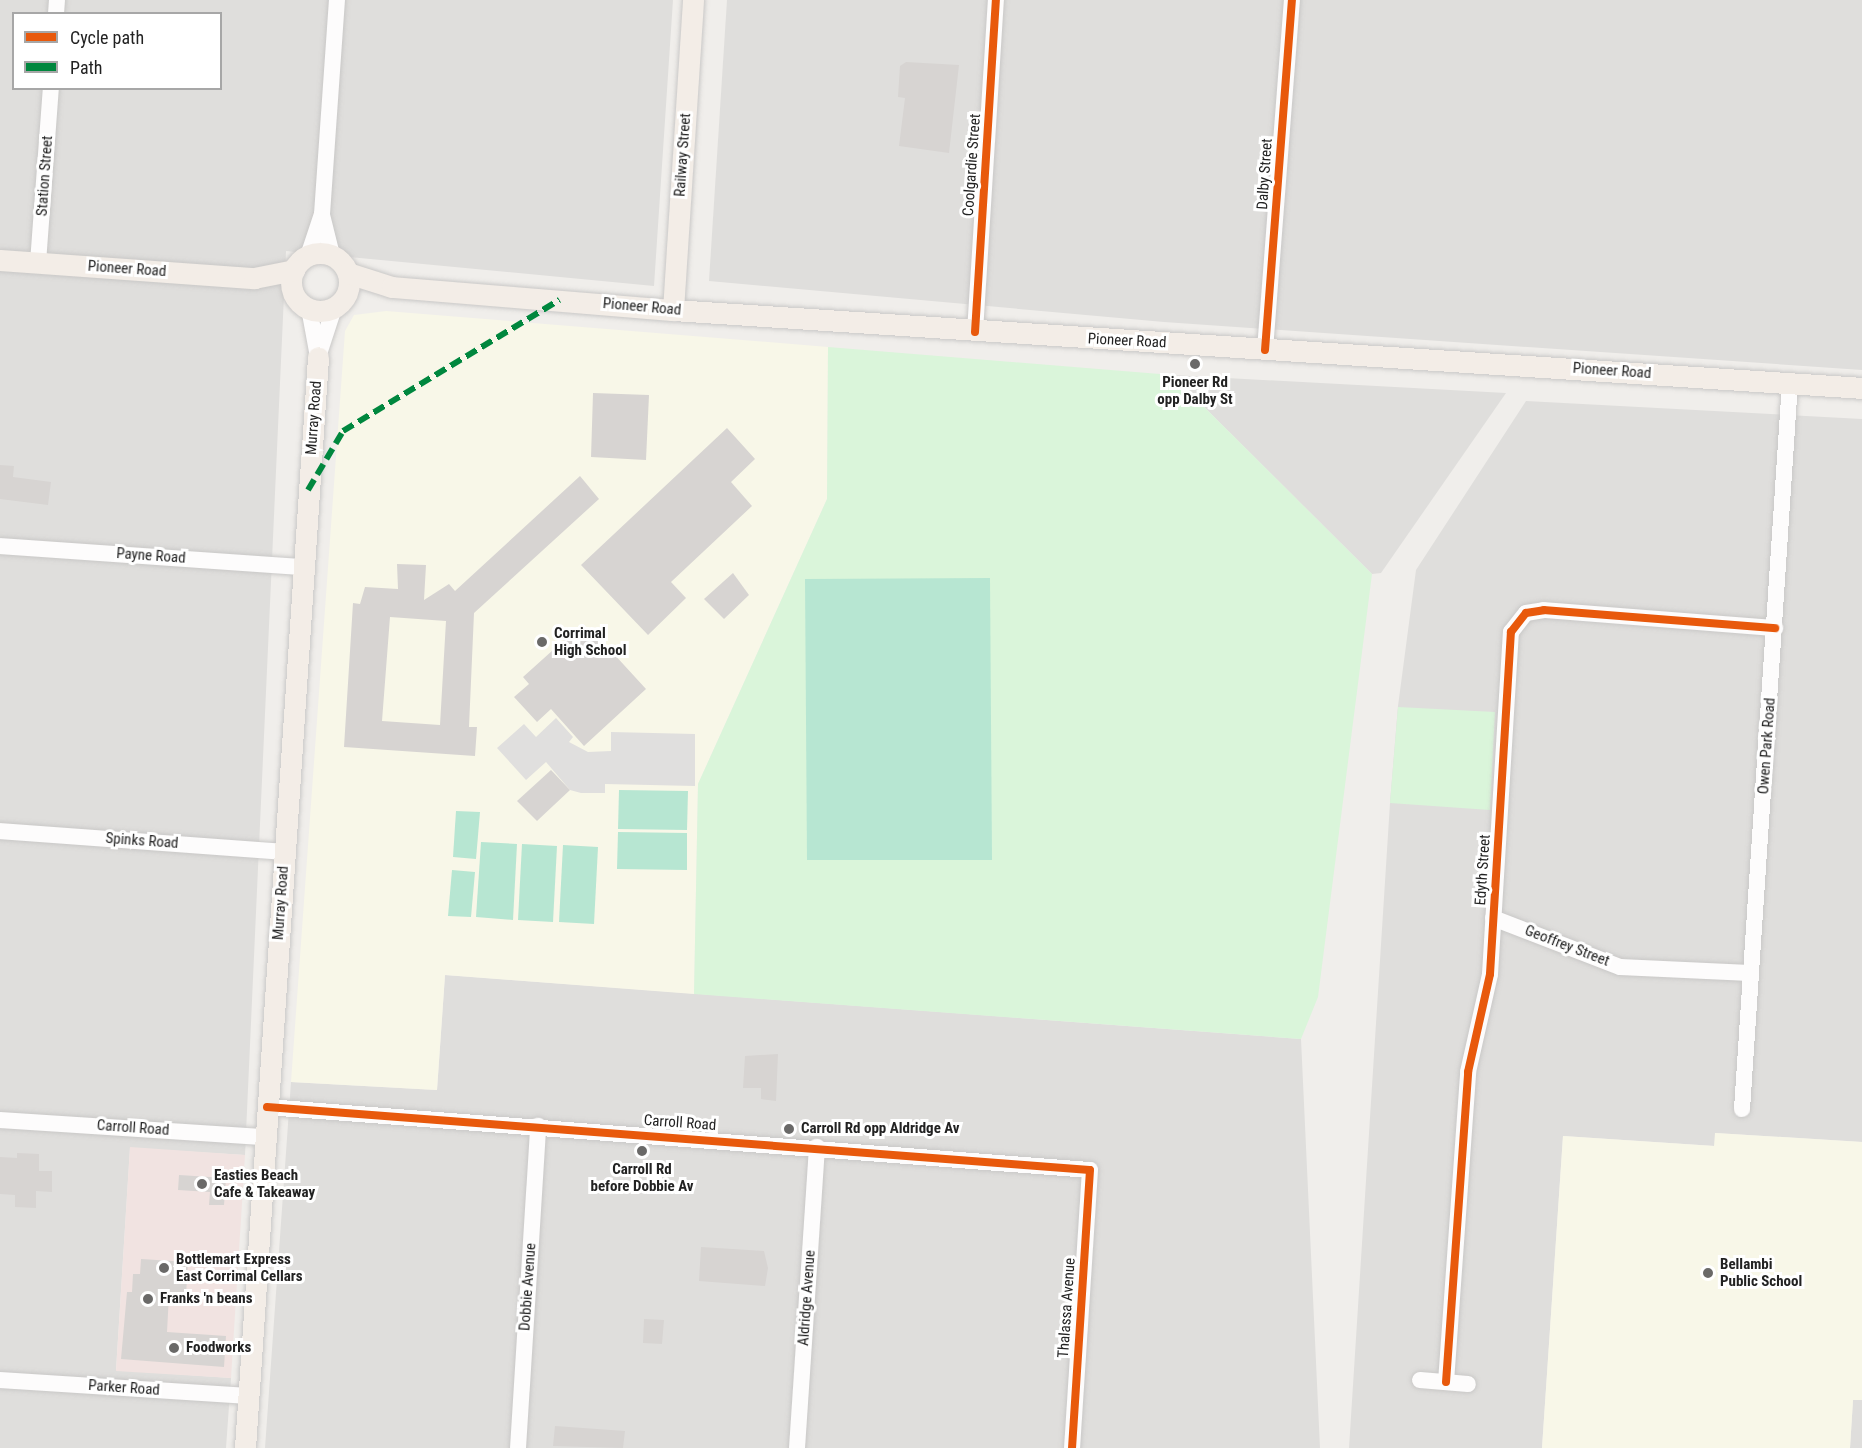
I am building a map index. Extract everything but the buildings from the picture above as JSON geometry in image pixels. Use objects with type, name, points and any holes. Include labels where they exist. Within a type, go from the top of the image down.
[{"type":"main road","name":"Railway Street","points":[[673,310],[693,0]]},
{"type":"main road","points":[[332,255],[348,273],[340,303],[322,312],[301,302],[301,263],[332,255]]},
{"type":"main road","name":"Pioneer Road","points":[[0,260],[254,278],[301,263]]},
{"type":"main road","name":"Pioneer Road","points":[[348,273],[392,286],[673,310],[975,332],[1862,388]]},
{"type":"main road","name":"Pioneer Road","points":[[254,278],[301,302]]},
{"type":"main road","name":"Pioneer Road","points":[[340,303],[392,286]]},
{"type":"main road","name":"Murray Road","points":[[244,1448],[318,357]]},
{"type":"street","points":[[332,255],[322,214],[337,0]]},
{"type":"street","name":"Coolgardie Street","points":[[975,332],[996,0]]},
{"type":"street","name":"Dalby Street","points":[[1265,350],[1292,0]]},
{"type":"street","name":"Station Street","points":[[38,263],[51,90]]},
{"type":"street","points":[[301,263],[322,214]]},
{"type":"street","name":"Murray Road","points":[[301,302],[318,357]]},
{"type":"street","name":"Murray Road","points":[[318,357],[340,303]]},
{"type":"street","name":"Owen Park Road","points":[[1742,1109],[1790,382]]},
{"type":"street","name":"Payne Road","points":[[0,546],[303,567]]},
{"type":"street","name":"Edyth Street","points":[[1446,1382],[1468,1072],[1490,974],[1511,632],[1526,613],[1544,610],[1775,628]]},
{"type":"street","name":"Spinks Road","points":[[0,831],[284,852]]},
{"type":"street","name":"Geoffrey Street","points":[[1493,918],[1620,967],[1750,973]]},
{"type":"street","name":"Carroll Road","points":[[267,1107],[816,1147],[1090,1170]]},
{"type":"street","name":"Carroll Road","points":[[0,1120],[265,1137]]},
{"type":"street","name":"Dobbie Avenue","points":[[518,1448],[538,1126]]},
{"type":"street","name":"Aldridge Avenue","points":[[797,1448],[816,1147]]},
{"type":"street","name":"Thalassa Avenue","points":[[1072,1448],[1090,1170]]},
{"type":"street","name":"Parker Road","points":[[0,1380],[248,1396]]},
{"type":"street","points":[[1420,1380],[1468,1384]]},
{"type":"shaded area","points":[[0,0],[673,0],[654,286],[286,251],[245,1155],[130,1148],[116,1370],[231,1378],[226,1448],[0,1448]]},
{"type":"shaded area","points":[[727,0],[1862,0],[1862,370],[1164,322],[709,281]]},
{"type":"shaded area","name":"Corrimal High School","points":[[386,311],[828,347],[827,499],[698,784],[694,994],[445,975],[437,1090],[291,1082],[345,331],[354,315]]},
{"type":"shaded area","points":[[1172,375],[1506,393],[1381,573],[1372,574]]},
{"type":"shaded area","points":[[1526,401],[1862,419],[1862,1142],[1715,1133],[1715,1146],[1563,1136],[1542,1448],[1349,1448],[1390,803],[1398,706],[1416,570]]},
{"type":"shaded area","points":[[556,718],[573,737],[569,742],[588,752],[611,751],[611,732],[695,734],[695,786],[605,784],[605,793],[581,793],[570,790],[546,762],[526,780],[497,748],[524,724],[536,737]]},
{"type":"shaded area","points":[[445,975],[1301,1039],[1320,1448],[265,1448],[291,1082],[437,1090]]},
{"type":"shaded area","name":"Bellambi Public School","points":[[1715,1133],[1862,1142],[1862,1400],[1853,1400],[1850,1448],[1542,1448],[1563,1136],[1714,1146]]},
{"type":"shaded area","points":[[130,1147],[245,1155],[231,1378],[116,1371]]},
{"type":"shaded area","points":[[1853,1400],[1862,1400],[1862,1448],[1850,1448]]},
{"type":"green space","points":[[828,347],[1172,375],[1372,574],[1318,997],[1301,1039],[694,994],[698,784],[827,499]]},
{"type":"green space","points":[[990,578],[992,860],[807,860],[805,579]]},
{"type":"green space","points":[[1398,707],[1495,712],[1490,810],[1390,803]]},
{"type":"green space","points":[[619,790],[688,791],[687,830],[618,829]]},
{"type":"green space","points":[[456,811],[480,812],[476,859],[453,857]]},
{"type":"green space","points":[[618,832],[687,833],[687,870],[617,869]]},
{"type":"green space","points":[[481,842],[517,844],[513,920],[476,917]]},
{"type":"green space","points":[[522,844],[557,846],[553,922],[518,920]]},
{"type":"green space","points":[[563,845],[598,847],[594,924],[559,922]]},
{"type":"green space","points":[[452,870],[475,872],[471,917],[448,916]]},
{"type":"marked path","points":[[308,490],[343,431],[559,300]]},
{"type":"cycle path","points":[[975,332],[996,0]]},
{"type":"cycle path","points":[[1265,350],[1292,0]]},
{"type":"cycle path","points":[[1446,1382],[1468,1072],[1490,974],[1511,632],[1526,613],[1544,610],[1775,628]]},
{"type":"cycle path","points":[[267,1107],[1090,1170],[1072,1448]]},
{"type":"place","name":"Pioneer Rd opp Dalby St","points":[[1195,364]]},
{"type":"place","name":"Corrimal High School","points":[[542,642]]},
{"type":"place","name":"Carroll Rd opp Aldridge Av","points":[[789,1129]]},
{"type":"place","name":"Carroll Rd before Dobbie Av","points":[[642,1151]]},
{"type":"place","name":"Easties Beach Cafe & Takeaway","points":[[202,1184]]},
{"type":"place","name":"Bottlemart Express East Corrimal Cellars","points":[[164,1268]]},
{"type":"place","name":"Bellambi Public School","points":[[1708,1273]]},
{"type":"place","name":"Franks 'n beans","points":[[148,1299]]},
{"type":"place","name":"Foodworks","points":[[174,1348]]}]
